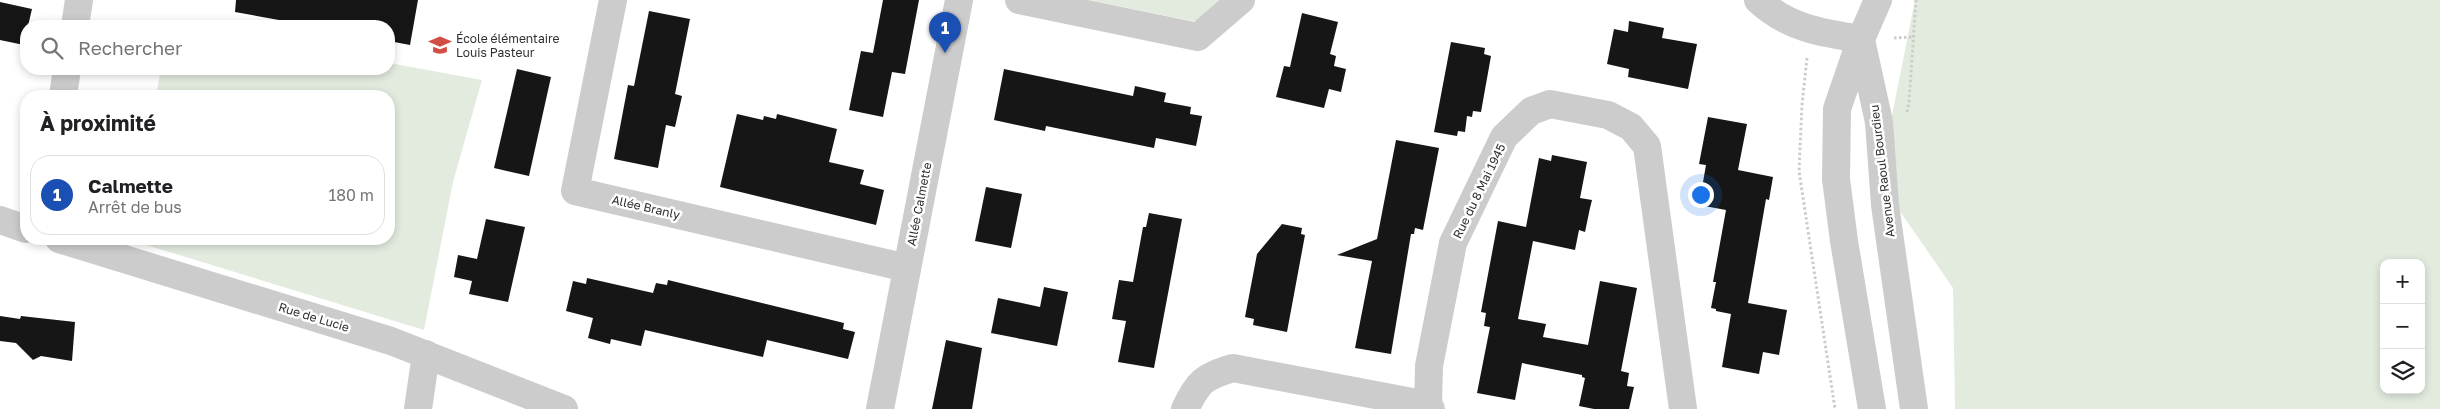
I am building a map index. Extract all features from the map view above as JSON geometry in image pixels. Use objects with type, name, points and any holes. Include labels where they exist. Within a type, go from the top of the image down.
[{"type":"street","points":[[75,20],[79,0]]},
{"type":"street","name":"Allée Branly","points":[[613,0],[575,191],[907,268]]},
{"type":"street","name":"Allée Calmette","points":[[880,409],[959,0]]},
{"type":"street","points":[[1019,0],[1198,37],[1241,0]]},
{"type":"street","points":[[1758,0],[1769,10],[1809,30],[1860,39]]},
{"type":"street","points":[[1859,0],[1860,39]]},
{"type":"street","points":[[1872,409],[1844,241],[1836,179],[1837,109],[1860,39],[1878,0]]},
{"type":"street","name":"Avenue Raoul Bourdieu","points":[[1860,39],[1879,122],[1885,205],[1914,409]]},
{"type":"street","points":[[63,90],[66,75]]},
{"type":"street","name":"Rue du 8 Mai 1945","points":[[1184,409],[1195,388],[1210,375],[1232,368],[1429,407],[1429,366],[1453,244],[1504,136],[1531,111],[1550,104],[1608,115],[1631,127],[1647,146],[1683,409]]},
{"type":"street","points":[[0,220],[20,227]]},
{"type":"street","name":"Rue de Lucie","points":[[79,245],[391,341],[564,409]]},
{"type":"street","points":[[418,409],[426,354]]},
{"type":"shaded area","points":[[1089,0],[1231,0],[1204,20],[1192,21]]},
{"type":"shaded area","points":[[1915,0],[2440,0],[2440,409],[1955,409],[1953,288],[1879,181]]},
{"type":"shaded area","points":[[395,64],[482,80],[453,182],[424,330],[146,245],[395,245],[395,90],[157,90],[160,75],[395,75]]},
{"type":"building","points":[[236,0],[418,0],[410,45],[395,42],[395,20],[279,20],[235,12]]},
{"type":"building","points":[[883,0],[919,0],[905,74],[892,72],[883,117],[849,110],[861,51],[873,53]]},
{"type":"building","points":[[0,2],[32,9],[29,20],[20,20],[20,44],[0,40]]},
{"type":"building","points":[[649,11],[690,19],[675,94],[682,96],[675,127],[666,125],[658,168],[614,159],[628,85],[634,86]]},
{"type":"building","points":[[1302,13],[1338,22],[1330,54],[1336,56],[1334,66],[1346,69],[1341,92],[1329,89],[1324,108],[1276,97],[1284,66],[1290,67]]},
{"type":"building","points":[[1629,21],[1664,28],[1662,38],[1697,44],[1688,89],[1628,77],[1629,69],[1607,64],[1614,29],[1628,32]]},
{"type":"building","points":[[1451,42],[1485,48],[1484,54],[1491,56],[1481,112],[1473,111],[1472,117],[1467,116],[1465,132],[1458,131],[1457,136],[1434,132]]},
{"type":"building","points":[[517,69],[551,77],[529,176],[494,168]]},
{"type":"building","points":[[1004,69],[1133,96],[1135,86],[1166,93],[1164,102],[1191,107],[1190,114],[1202,116],[1196,146],[1156,138],[1154,148],[1046,126],[1045,131],[994,120]]},
{"type":"building","points":[[737,114],[763,120],[764,116],[776,119],[777,114],[837,129],[829,162],[864,170],[860,184],[884,190],[876,225],[720,187]]},
{"type":"building","points":[[1708,117],[1747,124],[1738,170],[1773,177],[1769,200],[1766,199],[1748,303],[1787,310],[1779,355],[1763,352],[1759,374],[1722,367],[1731,314],[1711,308],[1716,282],[1713,282],[1726,210],[1699,205],[1706,165],[1699,164]]},
{"type":"building","points":[[1396,140],[1439,148],[1423,230],[1415,228],[1414,234],[1411,234],[1391,354],[1355,348],[1372,261],[1337,255],[1377,239]]},
{"type":"building","points":[[1552,155],[1587,162],[1580,198],[1592,200],[1585,232],[1579,230],[1575,250],[1533,241],[1518,319],[1546,324],[1543,337],[1588,345],[1600,281],[1637,288],[1621,371],[1629,373],[1627,386],[1634,387],[1629,409],[1594,409],[1579,406],[1585,378],[1582,375],[1522,363],[1515,400],[1477,393],[1490,327],[1484,326],[1486,313],[1481,312],[1498,221],[1526,227],[1539,158],[1551,161]]},
{"type":"building","points":[[986,187],[1022,194],[1011,248],[975,241]]},
{"type":"building","points":[[1149,213],[1182,219],[1154,368],[1118,362],[1126,321],[1112,319],[1119,280],[1133,282],[1143,227],[1146,227]]},
{"type":"building","points":[[486,219],[525,227],[508,302],[469,294],[472,281],[454,277],[458,255],[477,259]]},
{"type":"building","points":[[1282,224],[1302,228],[1301,234],[1305,235],[1287,332],[1253,325],[1254,319],[1245,317],[1257,254]]},
{"type":"building","points":[[587,278],[653,293],[656,283],[667,285],[668,280],[844,323],[843,329],[855,332],[848,359],[767,340],[763,357],[645,330],[641,346],[611,339],[610,344],[588,338],[593,318],[566,311],[573,281],[586,284]]},
{"type":"building","points":[[1044,287],[1068,292],[1057,346],[991,333],[998,298],[1040,307]]},
{"type":"building","points":[[0,316],[20,319],[21,316],[75,322],[72,361],[41,356],[33,360],[16,343],[0,341]]},
{"type":"building","points":[[946,340],[982,348],[972,409],[932,409]]},
{"type":"place","name":"École élémentaire Louis Pasteur","points":[[440,45]]},
{"type":"place","name":"Calmette","points":[[945,53]]}]
